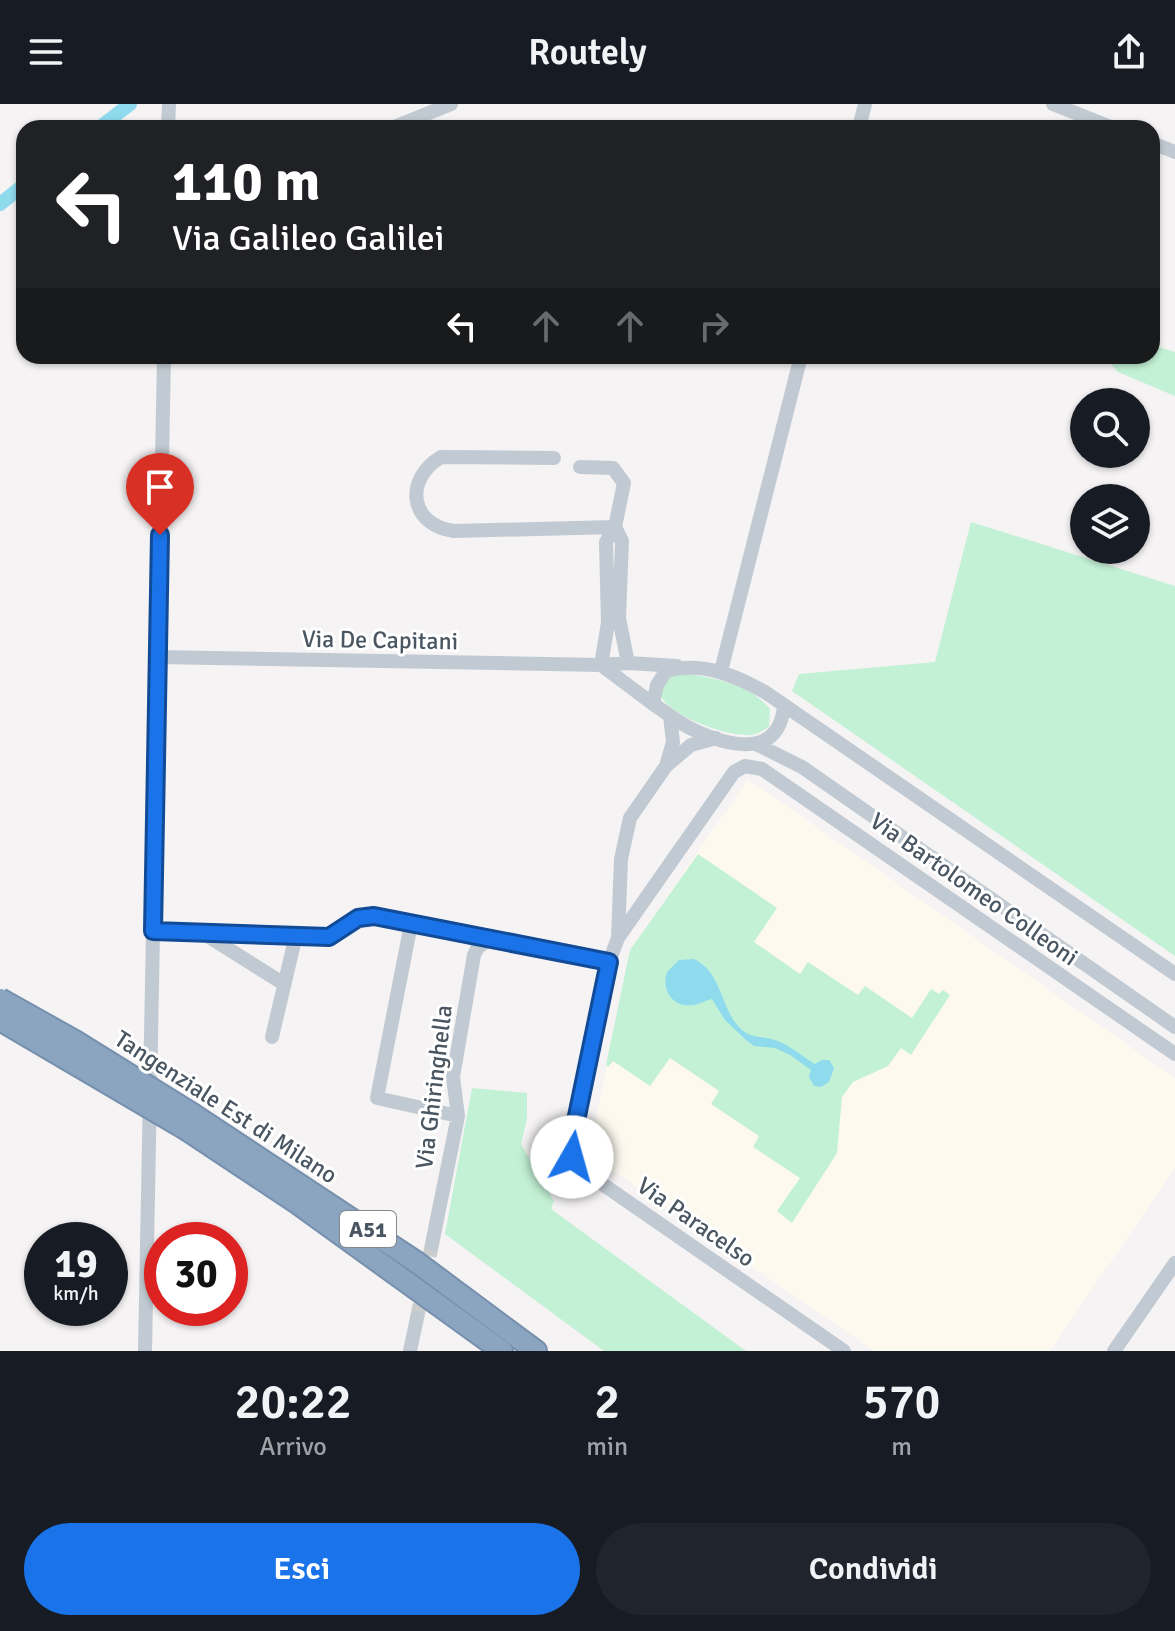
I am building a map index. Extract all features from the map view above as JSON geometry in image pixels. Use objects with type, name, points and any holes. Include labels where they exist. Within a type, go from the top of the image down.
[{"type":"highway","name":"Tangenziale Est di Milano","points":[[0,999],[75,1041],[502,1351]]},
{"type":"highway","name":"Tangenziale Est di Milano","points":[[0,1020],[190,1122],[415,1261],[536,1351]]},
{"type":"street","points":[[412,120],[451,104]]},
{"type":"street","points":[[1053,104],[1093,120]]},
{"type":"street","points":[[145,1351],[164,364]]},
{"type":"street","points":[[721,671],[799,364]]},
{"type":"street","points":[[554,458],[441,457],[429,464],[422,474],[417,487],[419,510],[425,521],[438,529],[454,531],[615,527]]},
{"type":"street","points":[[580,467],[613,468],[624,483],[615,527],[606,542],[608,623],[601,665]]},
{"type":"street","points":[[615,527],[622,541],[619,618],[628,663]]},
{"type":"street","name":"Via De Capitani","points":[[158,657],[628,663],[683,667]]},
{"type":"street","name":"Via Bartolomeo Colleoni","points":[[601,665],[670,716],[696,731],[756,744],[802,767],[1175,1027]]},
{"type":"street","points":[[653,704],[657,685],[666,671],[683,667]]},
{"type":"street","name":"Via Bartolomeo Colleoni","points":[[683,667],[721,671],[755,686],[1175,974]]},
{"type":"street","points":[[756,744],[769,740],[775,734],[783,719],[784,705]]},
{"type":"street","points":[[666,766],[673,742],[670,716]]},
{"type":"street","points":[[618,938],[623,841],[630,818],[666,766],[691,745],[717,738]]},
{"type":"street","name":"Via Bartolomeo Colleoni","points":[[745,766],[762,769],[1175,1054]]},
{"type":"street","name":"Via Paracelso","points":[[745,766],[734,772],[618,938],[609,962],[572,1140],[572,1157],[582,1170],[844,1351]]},
{"type":"street","points":[[153,931],[329,937],[358,918],[374,916],[609,962]]},
{"type":"street","points":[[411,924],[377,1098],[458,1116]]},
{"type":"street","points":[[203,932],[284,984]]},
{"type":"street","points":[[272,1037],[296,935]]},
{"type":"street","name":"Via Ghiringhella","points":[[432,1244],[458,1116],[453,1077],[474,955],[478,947],[489,940]]},
{"type":"street","points":[[1114,1351],[1175,1263]]},
{"type":"street","points":[[410,1351],[417,1318]]},
{"type":"shaded area","points":[[748,779],[1175,1078],[1175,1168],[1050,1351],[874,1351],[589,1154],[630,950]]},
{"type":"green space","points":[[1160,347],[1175,352],[1175,396],[1118,372],[1111,364],[1160,364]]},
{"type":"green space","points":[[971,522],[1070,553],[1070,564],[1105,564],[1175,586],[1175,956],[792,691],[799,674],[935,662]]},
{"type":"green space","points":[[680,673],[717,680],[752,693],[770,709],[769,727],[752,735],[729,733],[700,724],[674,710],[660,694],[669,677]]},
{"type":"green space","points":[[698,854],[777,908],[754,942],[800,974],[808,962],[858,995],[865,986],[912,1018],[931,989],[939,994],[943,990],[950,995],[911,1055],[901,1048],[888,1066],[853,1082],[842,1097],[837,1153],[792,1223],[777,1211],[800,1178],[753,1147],[759,1136],[711,1104],[719,1091],[670,1058],[650,1086],[613,1061],[608,1067],[606,1065],[630,950]]},
{"type":"green space","points":[[472,1088],[527,1093],[527,1118],[521,1144],[554,1201],[551,1209],[746,1351],[604,1351],[445,1234]]},
{"type":"water","points":[[694,959],[711,973],[729,1012],[742,1030],[783,1043],[815,1064],[829,1060],[834,1068],[829,1082],[821,1087],[814,1086],[809,1077],[811,1070],[790,1055],[775,1048],[754,1046],[725,1020],[712,999],[687,1005],[670,997],[666,986],[667,972],[679,960]]},
{"type":"waterway","points":[[109,120],[130,104]]},
{"type":"waterway","points":[[0,204],[16,191]]},
{"type":"tunnel","points":[[417,1318],[432,1244]]},
{"type":"route","points":[[160,535],[153,931],[329,937],[358,918],[374,916],[609,962],[572,1140],[572,1157]]}]
